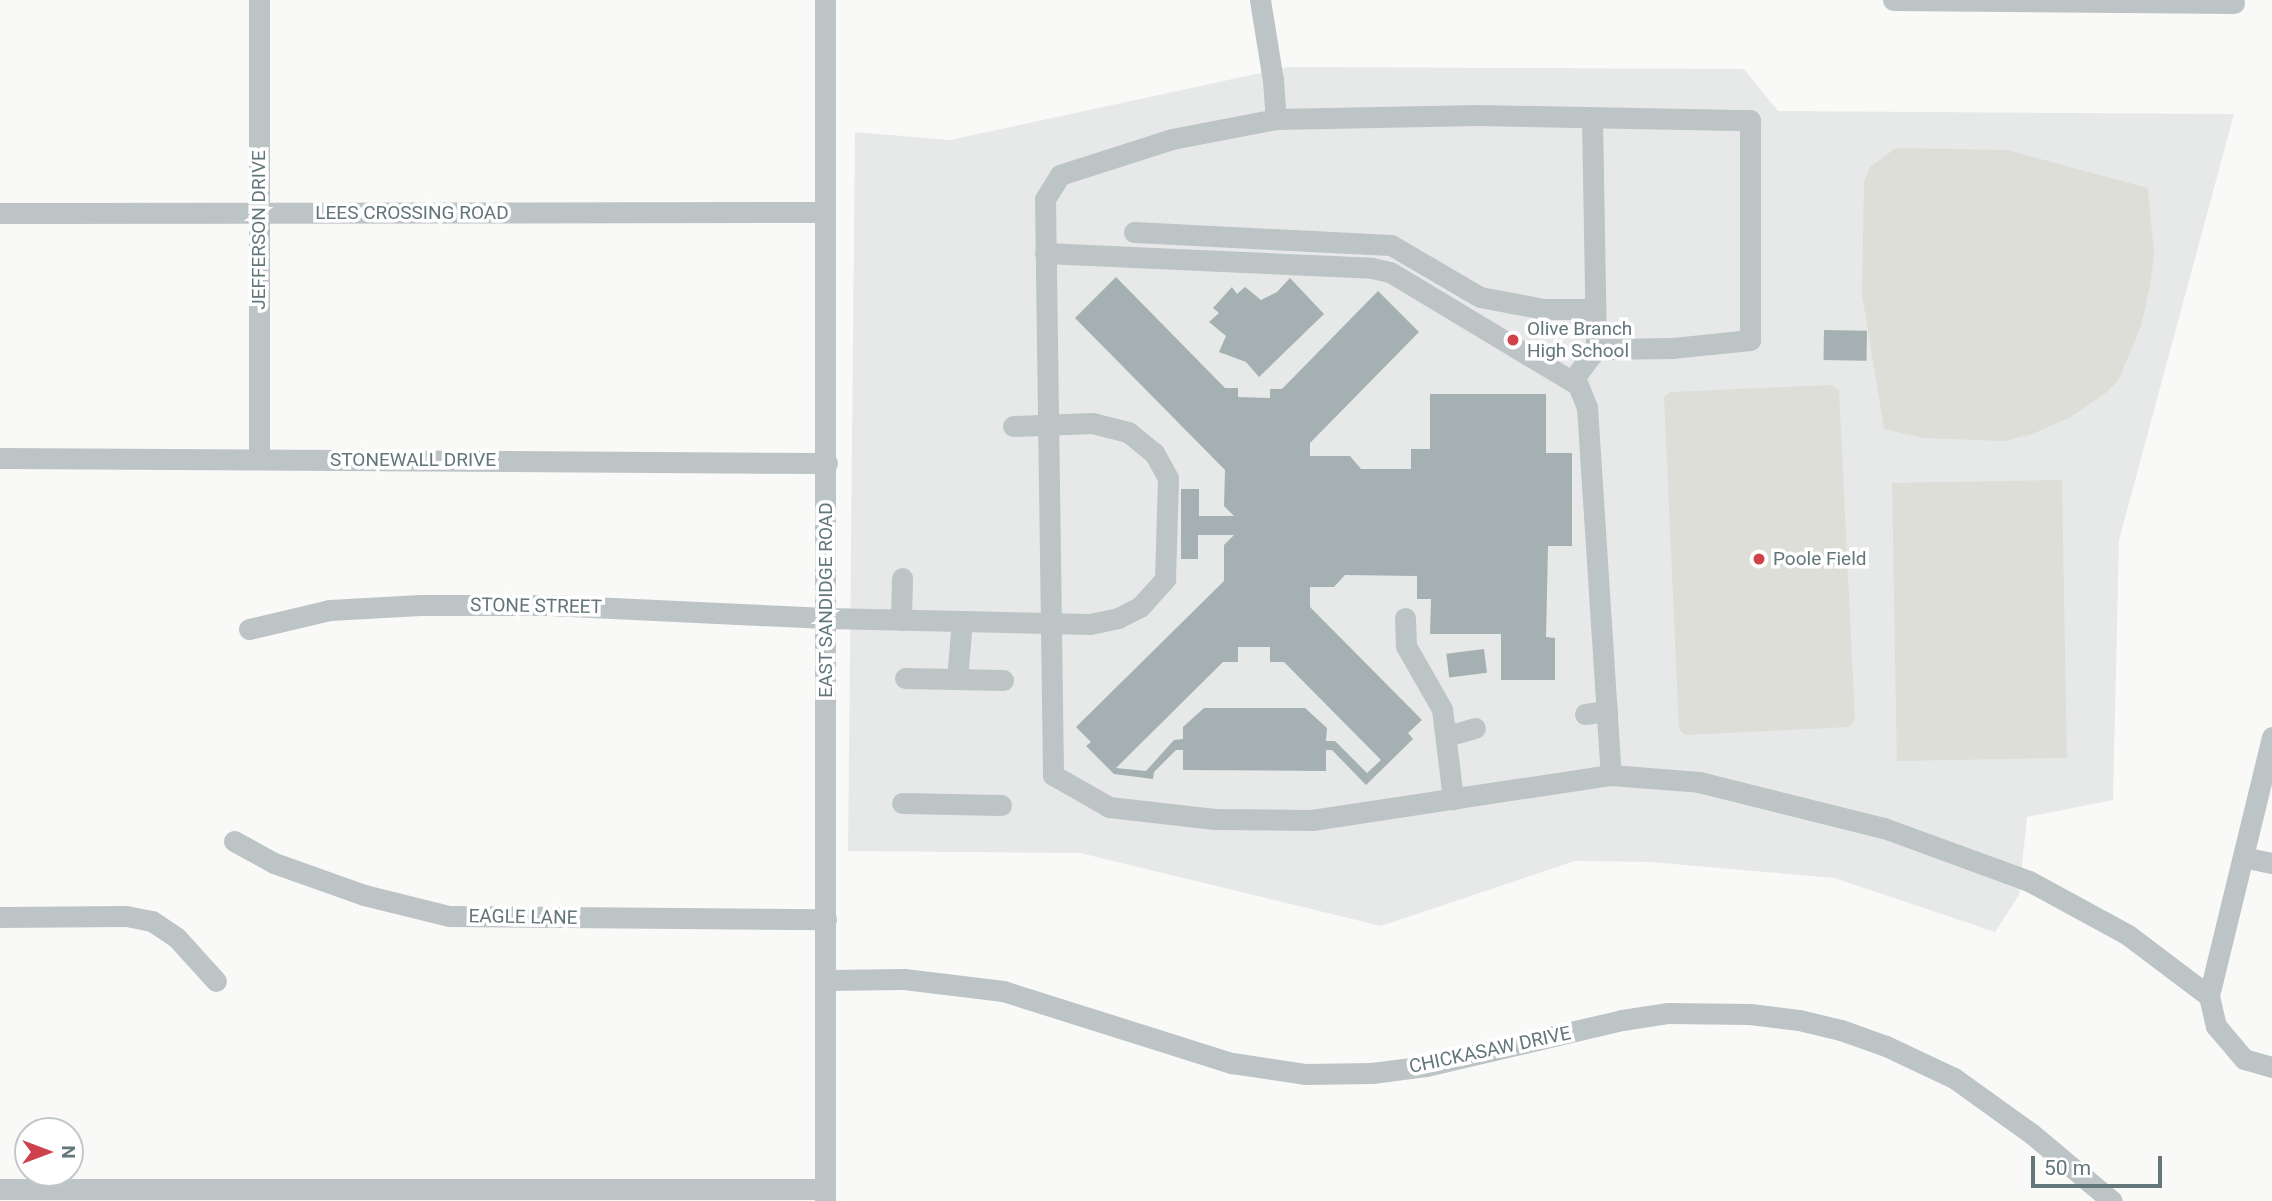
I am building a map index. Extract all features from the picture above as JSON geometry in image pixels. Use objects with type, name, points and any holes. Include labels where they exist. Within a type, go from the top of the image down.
[{"type":"street","name":"JEFFERSON DRIVE","points":[[259,0],[259,459]]},
{"type":"street","name":"EAST SANDIDGE ROAD","points":[[825,0],[825,1195]]},
{"type":"street","points":[[1260,0],[1273,80],[1276,119]]},
{"type":"street","points":[[1893,0],[2234,3]]},
{"type":"street","points":[[1596,349],[1673,348],[1750,340],[1750,120],[1478,115],[1276,119],[1172,139],[1060,175],[1045,199],[1053,775],[1109,807],[1214,818],[1312,820],[1611,775],[1699,782],[1884,828],[2029,881],[2128,935],[2209,996]]},
{"type":"street","points":[[1572,381],[1596,349],[1591,118]]},
{"type":"street","name":"LEES CROSSING ROAD","points":[[0,213],[825,212]]},
{"type":"street","points":[[1135,232],[1391,245],[1480,297],[1544,309],[1594,309]]},
{"type":"street","points":[[1045,253],[1372,268],[1390,272],[1578,385],[1587,407],[1611,775]]},
{"type":"street","name":"STONE STREET","points":[[249,629],[330,610],[420,605],[661,608],[826,618],[1090,624],[1118,618],[1140,607],[1165,579],[1168,478],[1154,453],[1128,432],[1092,423],[1013,426]]},
{"type":"street","name":"STONEWALL DRIVE","points":[[0,458],[827,463]]},
{"type":"street","points":[[901,620],[902,578]]},
{"type":"street","points":[[1405,618],[1406,646],[1442,709],[1453,799]]},
{"type":"street","points":[[957,679],[962,621]]},
{"type":"street","points":[[905,678],[1003,680]]},
{"type":"street","points":[[1584,714],[1607,711]]},
{"type":"street","points":[[1447,736],[1475,728]]},
{"type":"street","points":[[2272,737],[2209,996],[2216,1026],[2244,1059],[2272,1067]]},
{"type":"street","points":[[902,803],[1001,805]]},
{"type":"street","name":"EAGLE LANE","points":[[234,841],[274,863],[363,895],[449,916],[825,919]]},
{"type":"street","points":[[2243,857],[2272,863]]},
{"type":"street","points":[[0,917],[126,916],[152,920],[177,938],[216,981]]},
{"type":"street","name":"CHICKASAW DRIVE","points":[[825,981],[904,979],[1003,990],[1232,1063],[1306,1074],[1372,1073],[1426,1066],[1622,1020],[1668,1013],[1750,1013],[1799,1020],[1875,1042],[1954,1078],[2022,1126],[2112,1201]]},
{"type":"street","points":[[0,1189],[825,1195]]},
{"type":"shaded area","name":"Olive Branch High School","points":[[1288,67],[1744,69],[1778,111],[2234,114],[2119,540],[2113,800],[2027,817],[2019,895],[1995,932],[1834,878],[1650,862],[1575,861],[1381,926],[1080,853],[848,851],[855,132],[950,140]]},
{"type":"shaded area","points":[[1896,148],[2007,150],[2148,188],[2154,254],[2150,286],[2141,326],[2119,379],[2107,392],[2069,418],[2032,434],[2004,441],[1923,438],[1884,429],[1862,294],[1864,182],[1870,167]]},
{"type":"shaded area","name":"Poole Field","points":[[1831,385],[1839,390],[1855,720],[1849,727],[1685,735],[1679,729],[1664,397],[1670,392]]},
{"type":"shaded area","points":[[2062,480],[2067,758],[1897,761],[1892,483]]},
{"type":"building","points":[[1116,277],[1225,388],[1238,388],[1238,397],[1270,398],[1270,389],[1282,389],[1378,291],[1419,332],[1310,443],[1310,456],[1350,456],[1361,469],[1411,469],[1411,449],[1430,449],[1430,394],[1546,394],[1546,453],[1572,453],[1572,546],[1548,546],[1546,637],[1555,638],[1555,680],[1501,680],[1501,634],[1430,634],[1431,599],[1417,599],[1417,576],[1345,575],[1334,587],[1310,587],[1310,607],[1422,720],[1408,733],[1413,739],[1366,785],[1332,750],[1326,750],[1326,771],[1183,770],[1183,750],[1176,750],[1154,772],[1153,779],[1114,774],[1086,746],[1091,742],[1076,727],[1224,581],[1224,545],[1234,535],[1198,535],[1198,559],[1181,559],[1181,489],[1199,489],[1199,516],[1234,516],[1224,506],[1225,470],[1075,318]],"holes":[[[1238,647],[1270,647],[1270,662],[1284,662],[1381,760],[1367,773],[1335,741],[1326,741],[1327,728],[1305,708],[1204,708],[1183,727],[1183,739],[1174,740],[1146,771],[1116,768],[1223,662],[1238,662]]]},
{"type":"building","points":[[1290,278],[1324,314],[1259,377],[1246,362],[1219,352],[1226,336],[1209,322],[1219,313],[1213,308],[1232,287],[1237,294],[1245,287],[1261,300],[1277,292]]},
{"type":"building","points":[[1824,330],[1867,331],[1866,361],[1823,360]]},
{"type":"building","points":[[1484,649],[1487,673],[1449,677],[1446,654]]},
{"type":"place","name":"Olive Branch High School","points":[[1513,340]]},
{"type":"place","name":"Poole Field","points":[[1759,559]]}]
